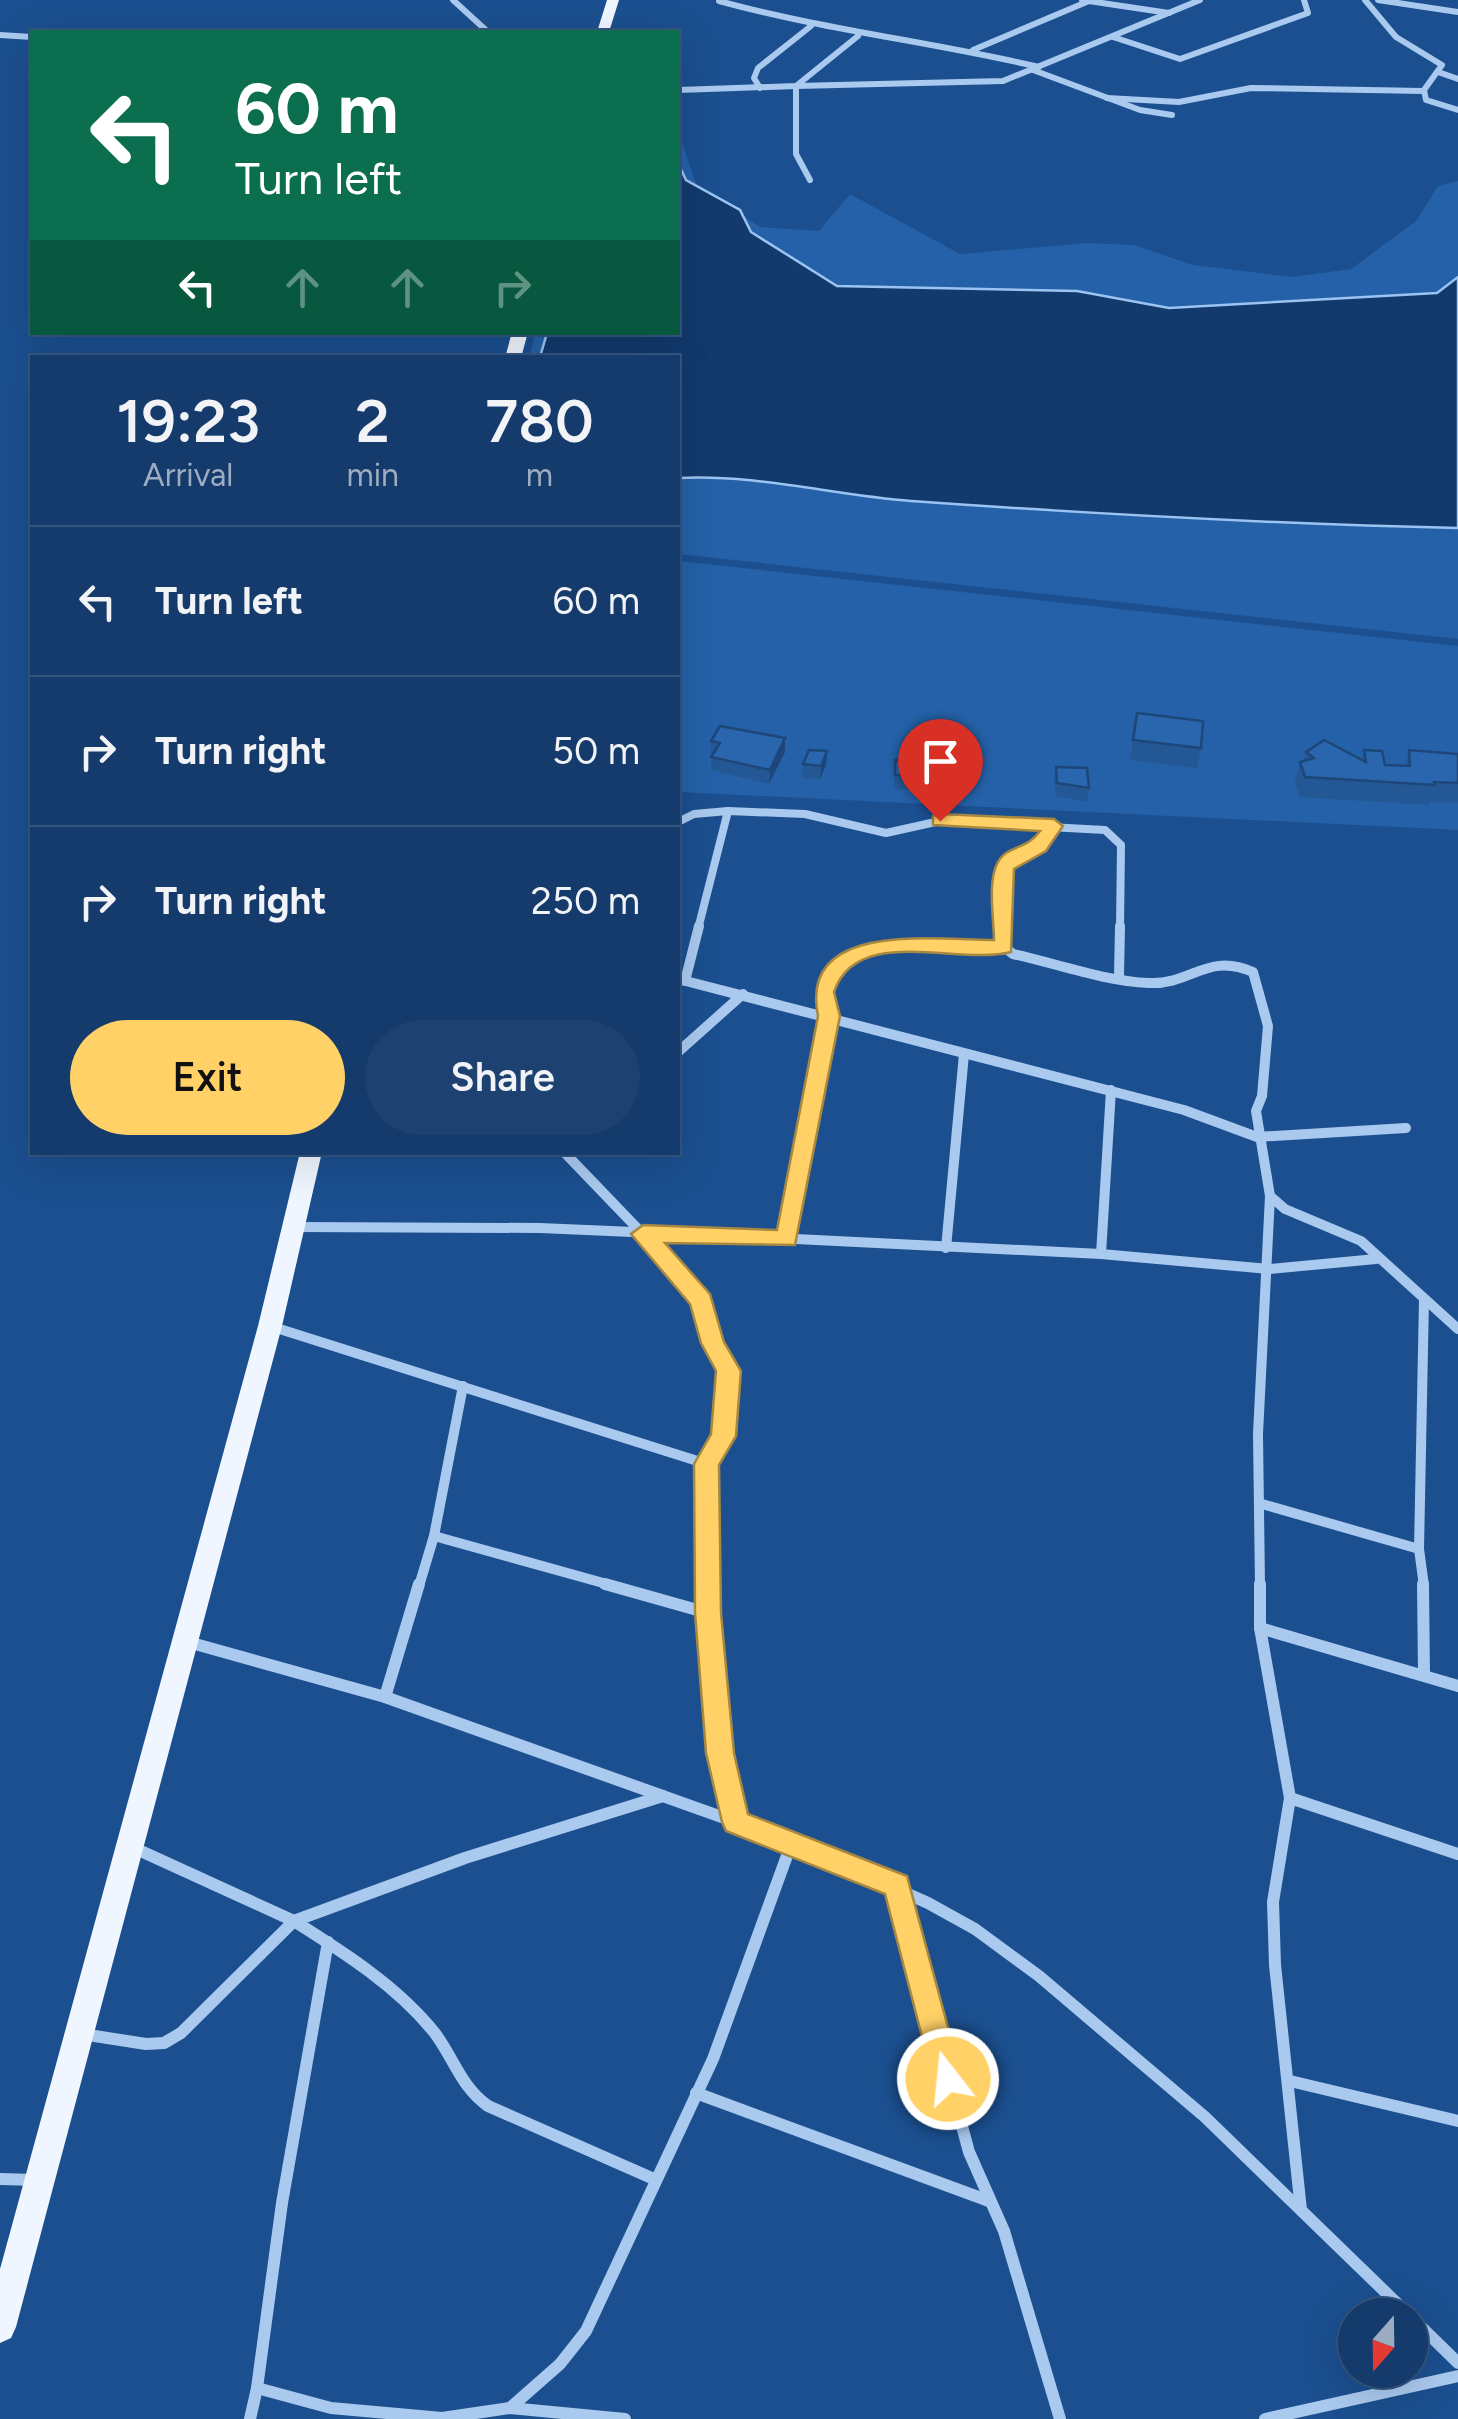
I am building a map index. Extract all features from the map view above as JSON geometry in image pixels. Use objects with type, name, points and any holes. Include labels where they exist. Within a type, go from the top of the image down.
[{"type":"main road","points":[[604,30],[612,0]]},
{"type":"main road","points":[[0,2327],[81,2034],[182,1640],[270,1326],[310,1155]]},
{"type":"street","points":[[453,0],[486,30]]},
{"type":"street","points":[[718,0],[858,36],[972,51],[1037,69],[1107,98],[1172,115]]},
{"type":"street","points":[[972,51],[1085,0],[1170,14]]},
{"type":"street","points":[[680,90],[1003,82],[1200,0]]},
{"type":"street","points":[[1113,37],[1180,59],[1308,13],[1304,0]]},
{"type":"street","points":[[1365,0],[1396,38],[1440,62],[1438,72],[1423,91]]},
{"type":"street","points":[[1378,0],[1456,12]]},
{"type":"street","points":[[1448,0],[1456,12]]},
{"type":"street","points":[[760,88],[754,78],[758,68],[811,26]]},
{"type":"street","points":[[0,35],[30,38]]},
{"type":"street","points":[[810,180],[796,154],[796,86],[809,71],[858,36]]},
{"type":"street","points":[[1438,72],[1458,79]]},
{"type":"street","points":[[1107,98],[1180,102],[1251,88],[1423,91]]},
{"type":"street","points":[[1423,91],[1428,101],[1458,110]]},
{"type":"street","points":[[728,811],[682,980],[1111,1090],[1184,1110],[1257,1137],[1406,1128]]},
{"type":"street","points":[[680,821],[694,814],[728,811],[828,818],[886,833],[940,821],[1105,830],[1121,845],[1119,976]]},
{"type":"street","points":[[1004,947],[1004,869],[1011,859],[1040,846],[1054,826]]},
{"type":"street","points":[[787,1239],[829,1016],[824,992],[830,974],[856,954],[901,945],[1004,947],[1013,954],[1158,983],[1206,965],[1240,965],[1253,972],[1268,1026],[1262,1096],[1256,1111],[1257,1137],[1270,1196],[1258,1434],[1262,1504],[1260,1628],[1290,1798],[1274,1902],[1275,1966],[1301,2210]]},
{"type":"street","points":[[680,1050],[743,994]]},
{"type":"street","points":[[946,1248],[964,1054]]},
{"type":"street","points":[[1101,1254],[1111,1090]]},
{"type":"street","points":[[567,1155],[701,1301],[713,1343],[728,1371],[724,1436],[706,1464],[708,1613],[720,1753],[736,1822]]},
{"type":"street","points":[[1270,1196],[1285,1209],[1348,1234],[1458,1329]]},
{"type":"street","points":[[294,1227],[540,1228],[1101,1254],[1269,1269],[1376,1259]]},
{"type":"street","points":[[1424,1300],[1419,1549],[1426,1614],[1424,1676]]},
{"type":"street","points":[[270,1326],[706,1464]]},
{"type":"street","points":[[384,1698],[434,1536],[463,1386]]},
{"type":"street","points":[[1262,1504],[1419,1549]]},
{"type":"street","points":[[434,1536],[708,1613]]},
{"type":"street","points":[[1260,1628],[1458,1686]]},
{"type":"street","points":[[182,1640],[384,1698],[792,1842],[897,1886],[975,1929],[1039,1976],[1205,2117],[1391,2298]]},
{"type":"street","points":[[81,2034],[164,2043],[181,2033],[294,1921],[466,1858],[664,1796]]},
{"type":"street","points":[[1290,1798],[1458,1854]]},
{"type":"street","points":[[510,2408],[560,2364],[586,2332],[696,2093],[792,1842]]},
{"type":"street","points":[[130,1846],[294,1921],[328,1942],[415,2011],[436,2035],[472,2094],[501,2113],[654,2179]]},
{"type":"street","points":[[897,1886],[958,2115],[1031,2313],[1060,2419]]},
{"type":"street","points":[[250,2419],[258,2388],[282,2203],[328,1942]]},
{"type":"street","points":[[1290,2081],[1458,2122]]},
{"type":"street","points":[[696,2093],[989,2201]]},
{"type":"street","points":[[0,2179],[42,2180]]},
{"type":"street","points":[[1428,2333],[1458,2362]]},
{"type":"street","points":[[1265,2419],[1458,2376]]},
{"type":"street","points":[[258,2388],[331,2408],[442,2418],[510,2408],[624,2419]]},
{"type":"shaded area","points":[[680,137],[697,186],[760,227],[819,231],[850,194],[960,254],[1088,243],[1134,245],[1193,265],[1293,277],[1351,269],[1416,221],[1438,186],[1458,181],[1458,639],[680,554],[680,355],[530,355],[535,335],[680,335]]},
{"type":"shaded area","points":[[680,167],[686,180],[740,210],[751,232],[837,286],[1077,291],[1169,308],[1437,293],[1458,277],[1458,528],[1048,510],[911,501],[736,479],[680,478],[680,355],[541,355],[546,335],[680,335]]},
{"type":"shaded area","points":[[680,561],[1458,646],[1458,830],[680,792]]},
{"type":"building","points":[[1137,713],[1203,721],[1201,748],[1133,740]]},
{"type":"building","points":[[720,726],[785,738],[770,770],[711,757],[720,743],[711,741]]},
{"type":"building","points":[[1324,740],[1366,762],[1364,750],[1382,751],[1385,765],[1410,766],[1409,750],[1458,754],[1458,783],[1305,777],[1300,762],[1314,758],[1306,752]]},
{"type":"building","points":[[809,750],[827,751],[821,766],[803,764]]},
{"type":"building","points":[[895,760],[923,761],[922,777],[895,775]]},
{"type":"building","points":[[1056,767],[1087,768],[1089,788],[1057,783]]},
{"type":"route","points":[[940,821],[1054,826],[1040,846],[1006,863],[1001,938],[1004,947],[879,947],[842,961],[830,974],[824,992],[824,1007],[829,1016],[787,1239],[643,1234],[687,1280],[701,1301],[713,1343],[728,1371],[724,1436],[706,1464],[708,1613],[720,1753],[736,1822],[897,1886],[948,2079]]}]
